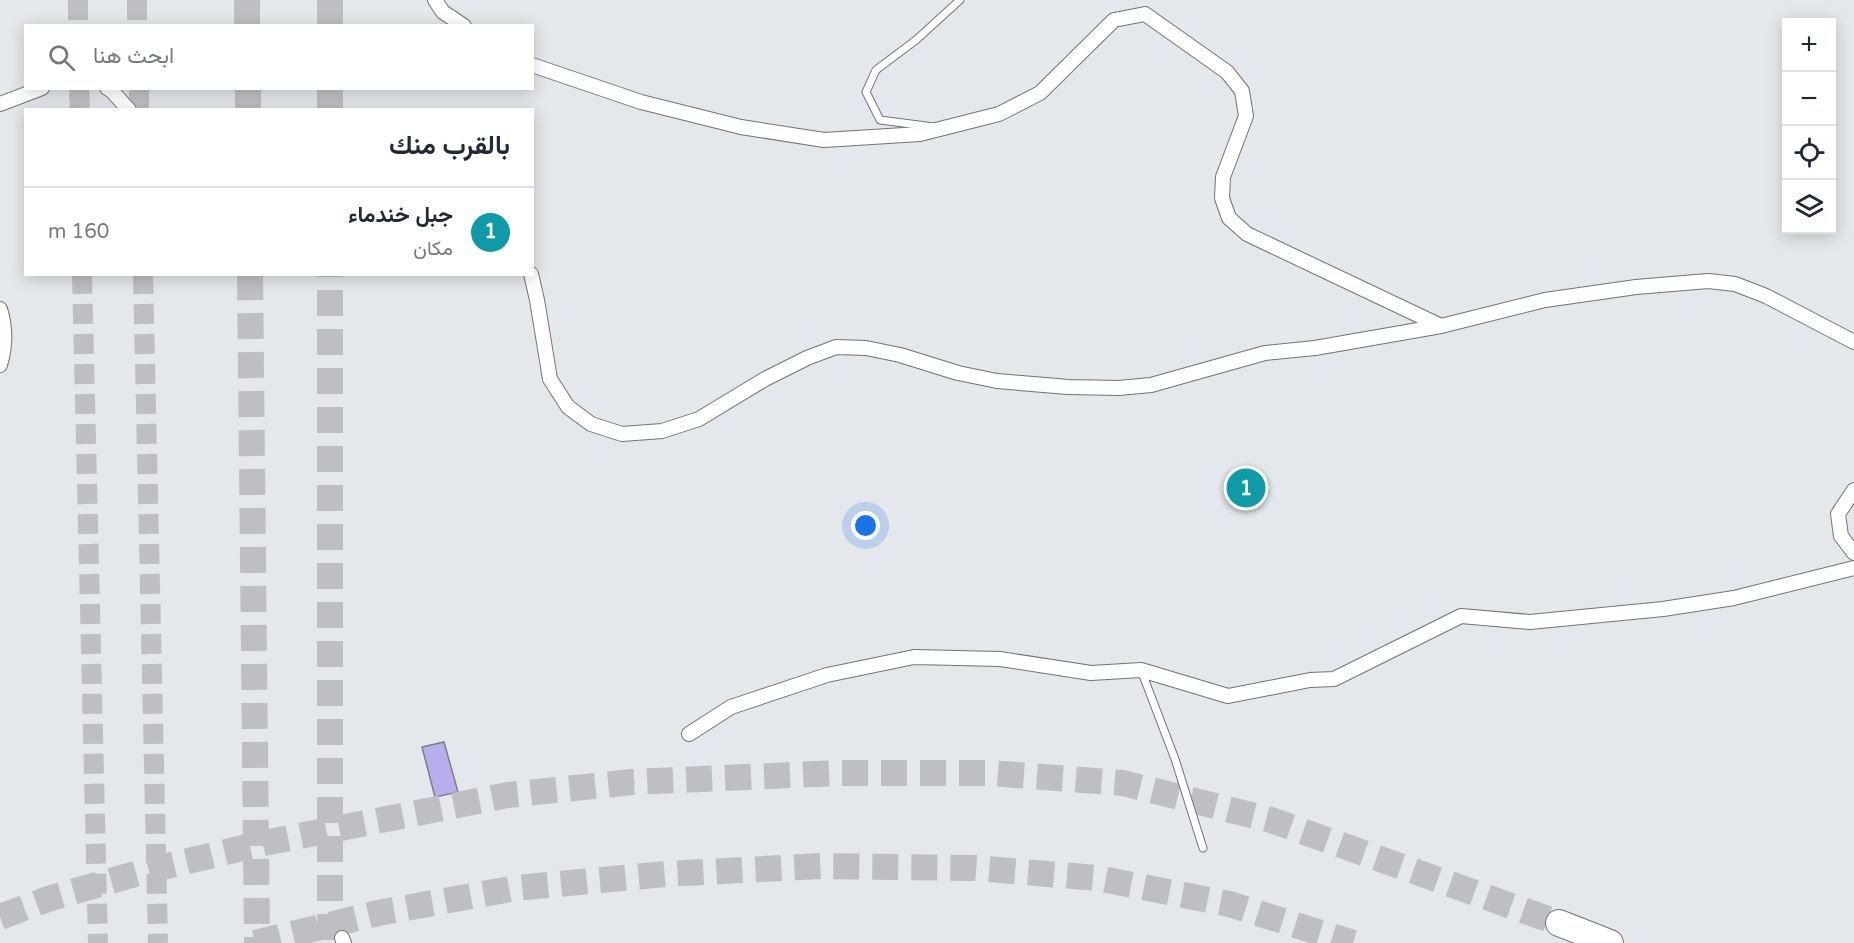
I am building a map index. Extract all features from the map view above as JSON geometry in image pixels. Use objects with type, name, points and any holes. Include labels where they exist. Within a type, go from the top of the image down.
[{"type":"highway","points":[[1559,923],[1610,943]]},
{"type":"street","points":[[435,0],[443,12],[461,24]]},
{"type":"street","points":[[534,66],[641,102],[741,128],[824,140],[920,134],[999,114],[1040,93],[1114,20],[1145,14],[1227,72],[1242,91],[1246,116],[1223,177],[1222,198],[1229,218],[1247,234],[1440,326]]},
{"type":"street","points":[[0,104],[37,90]]},
{"type":"street","points":[[110,90],[127,108]]},
{"type":"street","points":[[531,276],[550,380],[568,407],[591,424],[622,434],[662,431],[699,419],[765,379],[807,358],[836,347],[866,348],[900,355],[958,373],[997,381],[1068,387],[1119,388],[1151,385],[1265,353],[1315,348],[1440,326],[1545,300],[1636,287],[1708,281],[1736,284],[1766,296],[1854,342]]},
{"type":"street","points":[[0,309],[5,325],[5,350],[0,365]]},
{"type":"street","points":[[1854,490],[1838,514],[1841,536],[1854,553]]},
{"type":"street","points":[[689,734],[731,707],[827,675],[914,657],[1000,659],[1091,673],[1141,670],[1228,696],[1310,680],[1334,679],[1461,616],[1530,622],[1663,609],[1734,598],[1854,568]]},
{"type":"lane","points":[[943,128],[880,120],[866,92],[876,70],[916,40],[960,0]]},
{"type":"lane","points":[[1141,670],[1175,759],[1203,848]]},
{"type":"building","points":[[444,742],[458,792],[435,797],[422,747]]},
{"type":"tunnel","points":[[78,0],[78,24]]},
{"type":"tunnel","points":[[137,0],[137,24]]},
{"type":"tunnel","points":[[247,0],[247,24]]},
{"type":"tunnel","points":[[330,0],[330,24]]},
{"type":"tunnel","points":[[79,90],[80,108]]},
{"type":"tunnel","points":[[139,90],[139,108]]},
{"type":"tunnel","points":[[248,90],[248,108]]},
{"type":"tunnel","points":[[330,90],[330,108]]},
{"type":"tunnel","points":[[82,276],[98,943]]},
{"type":"tunnel","points":[[143,276],[158,943]]},
{"type":"tunnel","points":[[250,276],[257,943]]},
{"type":"tunnel","points":[[330,276],[330,940]]},
{"type":"tunnel","points":[[0,917],[48,899],[142,872],[264,843],[508,795],[632,782],[839,773],[990,773],[1123,783],[1271,820],[1559,923]]},
{"type":"tunnel","points":[[255,943],[378,913],[516,888],[665,874],[821,866],[975,868],[1097,878],[1229,904],[1353,943]]},
{"type":"place","name":"جبل خندماء","points":[[1246,488]]}]
